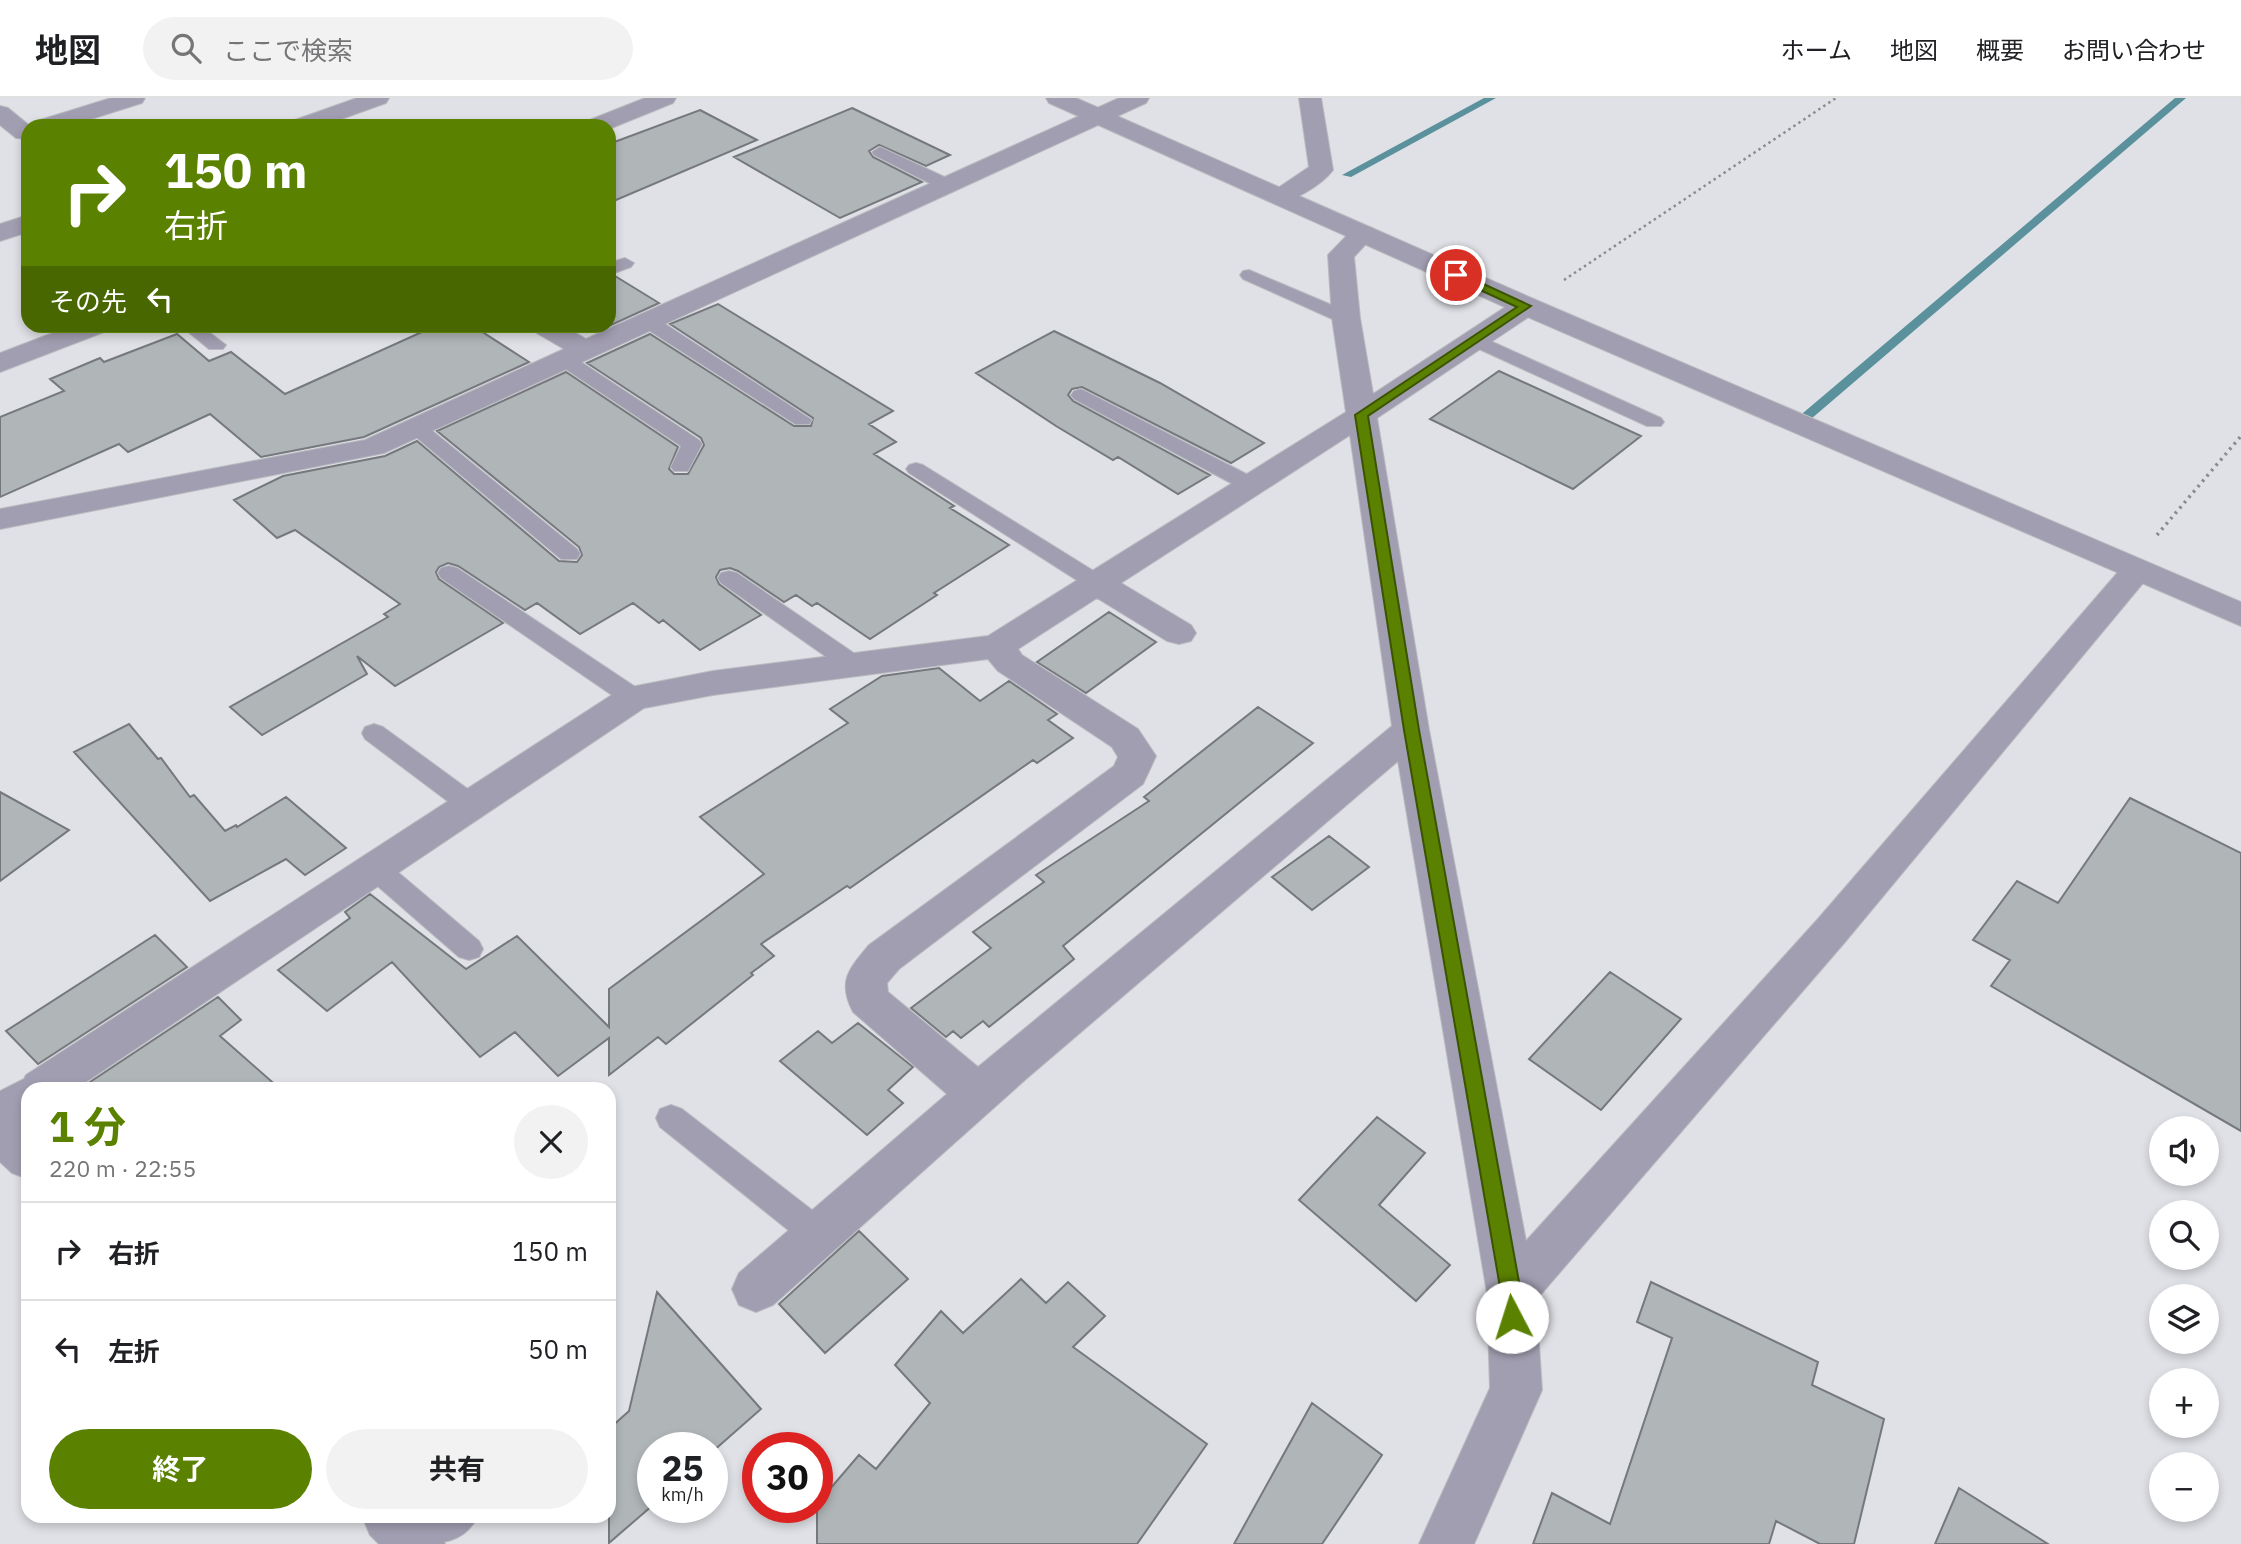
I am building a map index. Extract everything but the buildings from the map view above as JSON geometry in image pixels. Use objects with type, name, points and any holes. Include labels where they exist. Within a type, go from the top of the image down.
[{"type":"street","points":[[68,119],[134,98]]},
{"type":"street","points":[[320,119],[378,98]]},
{"type":"street","points":[[612,119],[665,98]]},
{"type":"street","points":[[1057,98],[1525,306],[2241,615]]},
{"type":"street","points":[[0,519],[373,447],[1138,98]]},
{"type":"street","points":[[1281,197],[1321,170],[1310,98]]},
{"type":"street","points":[[0,113],[21,124]]},
{"type":"street","points":[[0,141],[21,134]]},
{"type":"street","points":[[0,233],[21,226]]},
{"type":"street","points":[[1363,233],[1342,255],[1346,318],[1411,730],[1511,1293],[1516,1390],[1446,1544]]},
{"type":"street","points":[[51,1082],[634,698],[713,683],[997,646],[1362,415],[1525,306]]},
{"type":"street","points":[[0,363],[76,333]]},
{"type":"street","points":[[552,333],[576,355]]},
{"type":"street","points":[[1511,1293],[1822,941],[2133,569]]},
{"type":"street","points":[[1097,583],[1180,633]]},
{"type":"street","points":[[980,1095],[868,1000],[866,979],[884,957],[1130,774],[1137,756],[1125,738],[1010,663],[997,646]]},
{"type":"street","points":[[756,1289],[1010,1066],[1411,730]]},
{"type":"street","points":[[0,1114],[21,1101]]},
{"type":"street","points":[[0,1132],[21,1153]]},
{"type":"street","points":[[396,1523],[418,1544]]},
{"type":"lane","points":[[880,152],[947,185]]},
{"type":"lane","points":[[1250,275],[1346,318]]},
{"type":"lane","points":[[649,322],[802,420]]},
{"type":"lane","points":[[200,333],[216,345]]},
{"type":"lane","points":[[1475,340],[1654,422]]},
{"type":"lane","points":[[576,355],[692,444],[681,467]]},
{"type":"lane","points":[[1081,395],[1251,485]]},
{"type":"lane","points":[[417,428],[569,554]]},
{"type":"lane","points":[[916,469],[1097,583]]},
{"type":"lane","points":[[449,573],[634,698]]},
{"type":"lane","points":[[729,578],[853,664]]},
{"type":"lane","points":[[374,733],[471,805]]},
{"type":"lane","points":[[376,869],[469,949]]},
{"type":"lane","points":[[671,1118],[819,1235]]},
{"type":"lane","points":[[426,1544],[452,1523]]},
{"type":"path","points":[[1525,306],[1836,98]]},
{"type":"path","points":[[2133,569],[2241,436]]},
{"type":"waterway","points":[[1347,175],[1491,98]]},
{"type":"waterway","points":[[1807,416],[2181,98]]},
{"type":"route","points":[[1456,275],[1525,306],[1362,415],[1411,730],[1511,1293],[1512,1317]]}]
